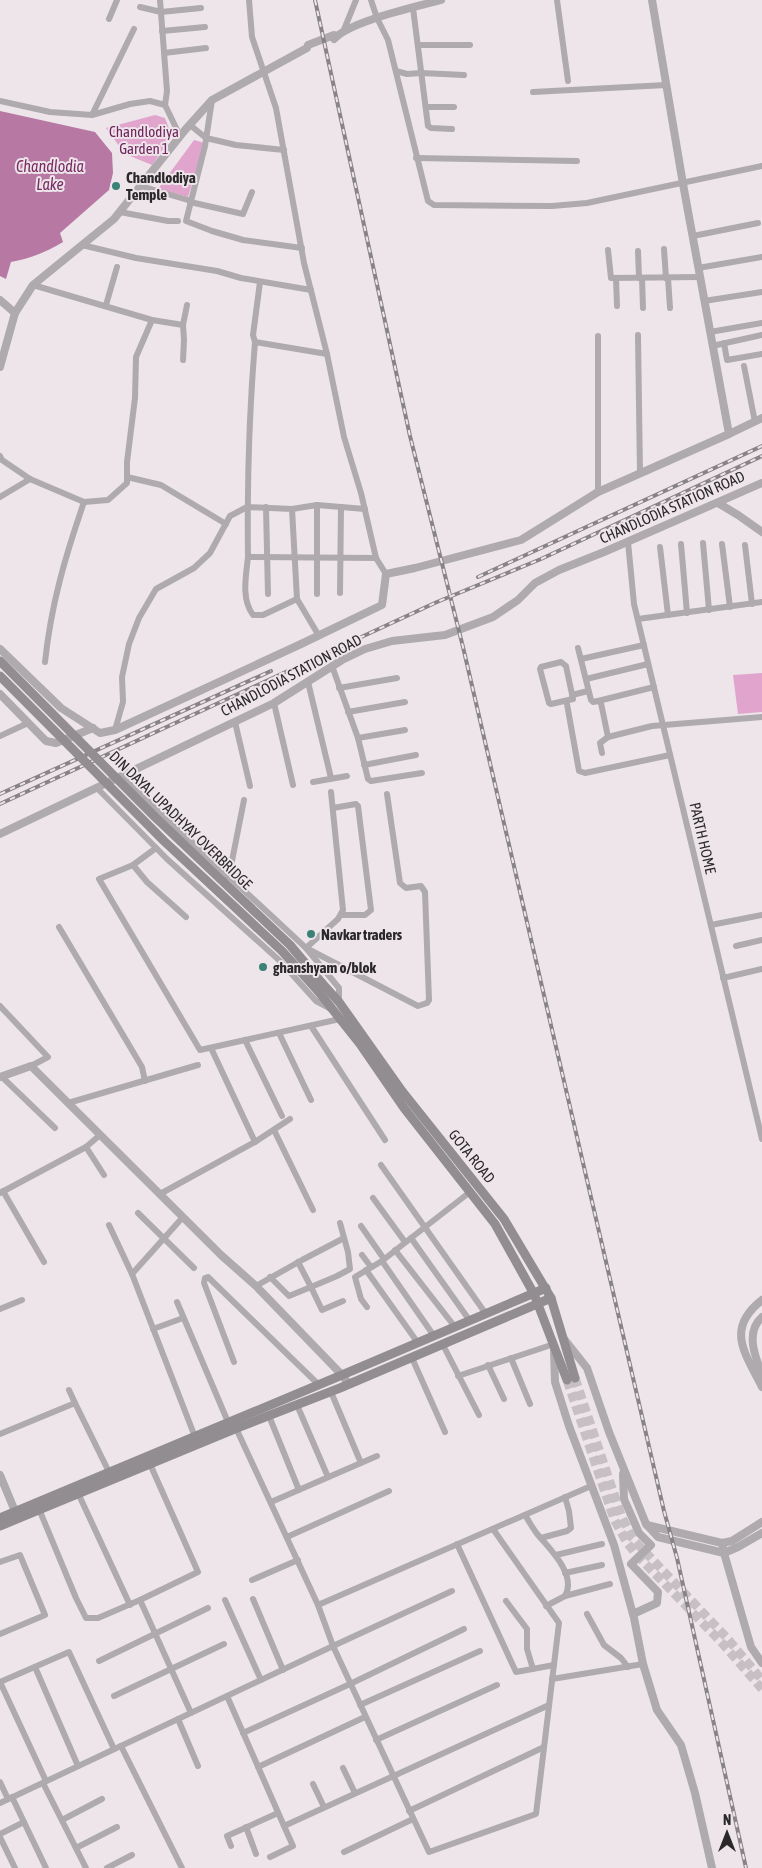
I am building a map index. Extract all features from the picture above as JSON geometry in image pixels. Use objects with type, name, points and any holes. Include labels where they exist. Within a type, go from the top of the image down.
[{"type":"main road","name":"DIN DAYAL UPADHYAY OVERBRIDGE","points":[[0,661],[154,817],[290,945],[339,1002]]},
{"type":"main road","name":"DIN DAYAL UPADHYAY OVERBRIDGE","points":[[0,676],[164,841],[282,951],[334,1011]]},
{"type":"main road","name":"GOTA ROAD","points":[[334,1011],[360,1044],[404,1108],[494,1224],[534,1294],[554,1344],[571,1379],[564,1338],[551,1298],[504,1219],[402,1092],[339,1002]]},
{"type":"main road","points":[[0,1526],[16,1515],[109,1472],[232,1423],[546,1288]]},
{"type":"main road","points":[[0,1518],[39,1509],[150,1464],[232,1423],[269,1416],[298,1405],[551,1298]]},
{"type":"street","points":[[109,19],[117,0]]},
{"type":"street","points":[[160,0],[167,91],[165,105],[180,136]]},
{"type":"street","points":[[0,649],[62,708],[100,732],[115,730],[382,605],[386,574],[376,558],[365,509],[344,437],[302,248],[276,108],[252,37],[249,0]]},
{"type":"street","points":[[0,367],[15,313],[33,285],[114,219],[180,136],[212,100],[307,48],[310,49],[335,39],[340,34],[356,0]]},
{"type":"street","points":[[371,0],[377,18],[388,40],[416,158],[428,201],[434,206],[518,207],[578,204],[683,184],[762,166]]},
{"type":"street","points":[[340,34],[377,18],[441,0]]},
{"type":"street","points":[[558,0],[568,81]]},
{"type":"street","points":[[652,0],[692,236],[729,434]]},
{"type":"street","points":[[140,7],[161,12],[201,8]]},
{"type":"street","points":[[413,8],[428,126],[431,128],[452,129]]},
{"type":"street","points":[[162,31],[205,27]]},
{"type":"street","points":[[92,115],[134,29]]},
{"type":"street","points":[[418,44],[470,45]]},
{"type":"street","points":[[164,53],[206,48]]},
{"type":"street","points":[[396,71],[407,74],[421,72],[464,75]]},
{"type":"street","points":[[533,92],[666,84]]},
{"type":"street","points":[[212,100],[206,138],[186,221],[212,232],[243,240],[302,248]]},
{"type":"street","points":[[0,101],[50,112],[92,115],[130,104],[150,101],[165,105]]},
{"type":"street","points":[[426,107],[454,107]]},
{"type":"street","points":[[190,125],[206,138],[236,145],[284,150]]},
{"type":"street","points":[[416,158],[577,161]]},
{"type":"street","points":[[140,186],[190,202],[243,214],[252,192]]},
{"type":"street","points":[[120,212],[168,222],[178,222]]},
{"type":"street","points":[[692,236],[758,223]]},
{"type":"street","points":[[82,245],[136,258],[217,271],[260,282],[311,290]]},
{"type":"street","points":[[664,249],[670,308]]},
{"type":"street","points":[[608,250],[610,278],[700,277]]},
{"type":"street","points":[[638,251],[643,308]]},
{"type":"street","points":[[698,268],[762,257]]},
{"type":"street","points":[[106,306],[118,267]]},
{"type":"street","points":[[616,278],[617,306]]},
{"type":"street","points":[[260,282],[253,335],[249,406],[248,557],[245,587],[248,603],[253,615],[263,615],[297,599]]},
{"type":"street","points":[[33,285],[152,320],[183,325]]},
{"type":"street","points":[[704,301],[762,292]]},
{"type":"street","points":[[0,300],[15,313]]},
{"type":"street","points":[[182,360],[183,325],[187,305]]},
{"type":"street","points":[[0,456],[2,460],[30,479],[84,502],[108,500],[127,483],[127,462],[135,398],[136,358],[152,320]]},
{"type":"street","points":[[710,332],[762,323]]},
{"type":"street","points":[[638,335],[640,474]]},
{"type":"street","points":[[712,346],[762,335]]},
{"type":"street","points":[[598,336],[598,492]]},
{"type":"street","points":[[254,342],[327,354]]},
{"type":"street","points":[[724,343],[728,360],[762,354]]},
{"type":"street","points":[[386,574],[521,540],[598,492],[758,420],[744,366]]},
{"type":"street","points":[[127,477],[161,485],[226,524]]},
{"type":"street","points":[[0,497],[30,479]]},
{"type":"street","name":"CHANDLODIA STATION ROAD","points":[[0,834],[274,703],[332,666],[365,649],[392,641],[445,635],[493,616],[518,600],[535,582],[559,570],[762,483]]},
{"type":"street","points":[[45,662],[49,625],[62,566],[84,502]]},
{"type":"street","points":[[718,503],[762,532]]},
{"type":"street","points":[[115,730],[123,702],[122,677],[129,644],[139,618],[156,589],[194,568],[210,553],[230,516],[247,506],[292,509],[318,506],[365,509]]},
{"type":"street","points":[[317,594],[318,506]]},
{"type":"street","points":[[340,593],[341,507]]},
{"type":"street","points":[[266,508],[268,594]]},
{"type":"street","points":[[292,509],[297,599],[319,636]]},
{"type":"street","name":"PARTH HOME","points":[[628,542],[634,604],[762,1138]]},
{"type":"street","points":[[702,543],[709,610]]},
{"type":"street","points":[[681,544],[687,613]]},
{"type":"street","points":[[722,544],[730,607]]},
{"type":"street","points":[[745,545],[752,604]]},
{"type":"street","points":[[660,546],[668,615]]},
{"type":"street","points":[[248,557],[376,558]]},
{"type":"street","points":[[638,620],[762,602]]},
{"type":"street","points":[[581,659],[644,645]]},
{"type":"street","points":[[578,648],[588,691],[593,702],[654,687]]},
{"type":"street","points":[[561,662],[566,666],[572,695],[573,699],[570,701],[549,703],[540,669],[541,666],[561,662]]},
{"type":"street","points":[[586,679],[648,664]]},
{"type":"street","points":[[332,666],[358,738],[367,778],[371,781],[422,773]]},
{"type":"street","points":[[340,688],[397,678]]},
{"type":"street","points":[[308,682],[330,778]]},
{"type":"street","points":[[572,695],[588,691]]},
{"type":"street","points":[[0,694],[46,741],[56,744],[93,728]]},
{"type":"street","points":[[598,701],[601,703],[608,737]]},
{"type":"street","points":[[348,712],[405,702]]},
{"type":"street","points":[[274,703],[292,785]]},
{"type":"street","points":[[567,704],[580,771],[585,773],[670,754]]},
{"type":"street","points":[[602,753],[600,743],[608,737],[663,725],[762,717]]},
{"type":"street","points":[[235,722],[250,786]]},
{"type":"street","points":[[0,736],[28,723]]},
{"type":"street","points":[[358,738],[405,730]]},
{"type":"street","points":[[364,765],[416,755]]},
{"type":"street","points":[[313,782],[347,776]]},
{"type":"street","points":[[122,777],[306,948],[339,988],[339,1002]]},
{"type":"street","points":[[97,788],[156,848],[280,961],[316,1002],[334,1011]]},
{"type":"street","points":[[306,948],[341,915],[343,910],[331,792]]},
{"type":"street","points":[[306,948],[418,1006],[427,1004],[429,1000],[425,892],[420,886],[406,888],[400,883],[387,794]]},
{"type":"street","points":[[208,897],[229,876],[244,800]]},
{"type":"street","points":[[333,808],[356,804],[358,806],[371,910],[365,915],[341,915]]},
{"type":"street","points":[[156,848],[133,865],[100,878],[200,1050],[340,1019]]},
{"type":"street","points":[[133,865],[147,882],[186,917]]},
{"type":"street","points":[[711,925],[762,915]]},
{"type":"street","points":[[59,927],[142,1067],[145,1081]]},
{"type":"street","points":[[736,946],[762,940]]},
{"type":"street","points":[[723,978],[762,969]]},
{"type":"street","points":[[0,1006],[48,1057],[31,1066],[1,1077],[55,1128]]},
{"type":"street","points":[[311,1026],[386,1140]]},
{"type":"street","points":[[279,1033],[311,1100]]},
{"type":"street","points":[[244,1040],[282,1116]]},
{"type":"street","points":[[211,1048],[255,1142]]},
{"type":"street","points":[[31,1066],[182,1217],[256,1286],[349,1384]]},
{"type":"street","points":[[68,1103],[198,1066]]},
{"type":"street","points":[[160,1194],[255,1142],[290,1119]]},
{"type":"street","points":[[274,1130],[313,1210]]},
{"type":"street","points":[[44,1262],[2,1192],[86,1147],[100,1135]]},
{"type":"street","points":[[86,1147],[104,1175]]},
{"type":"street","points":[[381,1164],[486,1314]]},
{"type":"street","points":[[367,1307],[361,1299],[355,1277],[383,1260],[470,1192]]},
{"type":"street","points":[[372,1198],[408,1240],[470,1321]]},
{"type":"street","points":[[138,1213],[194,1268]]},
{"type":"street","points":[[132,1274],[182,1217]]},
{"type":"street","points":[[270,1278],[289,1296],[350,1269],[340,1223]]},
{"type":"street","points":[[109,1225],[132,1274],[195,1437]]},
{"type":"street","points":[[361,1226],[434,1336]]},
{"type":"street","points":[[256,1286],[344,1238]]},
{"type":"street","points":[[395,1250],[454,1327]]},
{"type":"street","points":[[362,1255],[368,1269],[418,1343]]},
{"type":"street","points":[[298,1262],[320,1309],[322,1310],[343,1301]]},
{"type":"street","points":[[234,1362],[204,1283],[205,1278],[208,1277],[319,1385]]},
{"type":"street","points":[[0,1309],[22,1300]]},
{"type":"street","points":[[762,1300],[743,1319],[741,1334],[742,1347],[762,1387]]},
{"type":"street","points":[[177,1302],[232,1423],[298,1560],[350,1684],[429,1852],[536,1814],[559,1623],[493,1529]]},
{"type":"street","points":[[762,1317],[757,1322],[753,1337],[753,1353],[762,1374]]},
{"type":"street","points":[[153,1329],[183,1318]]},
{"type":"street","points":[[564,1338],[587,1368],[609,1432],[646,1524],[658,1537],[724,1553],[762,1533]]},
{"type":"street","points":[[443,1344],[479,1415]]},
{"type":"street","points":[[458,1376],[554,1344],[555,1382],[569,1426],[614,1545],[633,1614],[643,1664],[657,1710],[681,1745],[695,1793],[712,1868]]},
{"type":"street","points":[[412,1358],[445,1432]]},
{"type":"street","points":[[511,1358],[530,1404]]},
{"type":"street","points":[[488,1366],[504,1399]]},
{"type":"street","points":[[69,1390],[109,1472]]},
{"type":"street","points":[[331,1392],[361,1463]]},
{"type":"street","points":[[0,1434],[75,1403]]},
{"type":"street","points":[[298,1405],[328,1477]]},
{"type":"street","points":[[269,1416],[299,1490]]},
{"type":"street","points":[[271,1502],[377,1456]]},
{"type":"street","points":[[39,1509],[86,1618],[98,1618],[130,1605],[198,1572],[150,1464]]},
{"type":"street","points":[[623,1467],[624,1499],[639,1533],[651,1545],[631,1564],[658,1592],[657,1603],[633,1614]]},
{"type":"street","points":[[0,1476],[16,1515]]},
{"type":"street","points":[[318,1605],[591,1486]]},
{"type":"street","points":[[287,1538],[389,1491]]},
{"type":"street","points":[[78,1493],[130,1605]]},
{"type":"street","points":[[541,1538],[568,1531],[571,1528],[570,1511],[566,1497]]},
{"type":"street","points":[[525,1515],[563,1566],[568,1586],[565,1596]]},
{"type":"street","points":[[646,1524],[722,1543],[732,1542],[762,1522]]},
{"type":"street","points":[[722,1543],[751,1647],[762,1663]]},
{"type":"street","points":[[457,1544],[516,1672],[554,1665]]},
{"type":"street","points":[[556,1555],[602,1544]]},
{"type":"street","points":[[0,1562],[20,1555],[45,1615],[0,1634]]},
{"type":"street","points":[[252,1580],[298,1560]]},
{"type":"street","points":[[565,1573],[602,1565]]},
{"type":"street","points":[[546,1606],[565,1596],[610,1584]]},
{"type":"street","points":[[0,1803],[452,1591]]},
{"type":"street","points":[[252,1599],[283,1670]]},
{"type":"street","points":[[140,1600],[190,1713]]},
{"type":"street","points":[[225,1600],[261,1680]]},
{"type":"street","points":[[506,1602],[527,1629],[527,1649],[533,1669]]},
{"type":"street","points":[[99,1661],[208,1608]]},
{"type":"street","points":[[587,1614],[604,1645],[628,1667]]},
{"type":"street","points":[[243,1733],[464,1629]]},
{"type":"street","points":[[114,1696],[224,1644]]},
{"type":"street","points":[[360,1705],[480,1651]]},
{"type":"street","points":[[86,1868],[44,1782],[0,1682],[69,1652],[114,1750]]},
{"type":"street","points":[[552,1679],[643,1664]]},
{"type":"street","points":[[35,1667],[78,1766]]},
{"type":"street","points":[[376,1740],[497,1685]]},
{"type":"street","points":[[227,1696],[292,1846],[270,1857]]},
{"type":"street","points":[[284,1826],[549,1705]]},
{"type":"street","points":[[258,1767],[365,1717]]},
{"type":"street","points":[[178,1719],[198,1766]]},
{"type":"street","points":[[121,1746],[182,1868]]},
{"type":"street","points":[[409,1812],[544,1747]]},
{"type":"street","points":[[343,1768],[355,1793]]},
{"type":"street","points":[[0,1782],[24,1822],[43,1867]]},
{"type":"street","points":[[313,1784],[324,1807]]},
{"type":"street","points":[[62,1820],[102,1799]]},
{"type":"street","points":[[231,1846],[227,1836],[278,1813]]},
{"type":"street","points":[[344,1852],[413,1819]]},
{"type":"street","points":[[15,1868],[0,1835],[24,1822]]},
{"type":"street","points":[[76,1848],[117,1826]]},
{"type":"street","points":[[246,1828],[256,1854]]},
{"type":"street","points":[[107,1868],[132,1855]]},
{"type":"green space","name":"Chandlodiya Garden 1","points":[[155,115],[165,118],[172,136],[152,165],[125,154],[106,128]]},
{"type":"green space","points":[[194,140],[205,143],[188,197],[158,189]]},
{"type":"green space","points":[[762,673],[762,712],[738,714],[733,675]]},
{"type":"water","name":"Chandlodia Lake","points":[[0,111],[95,132],[112,153],[113,173],[109,190],[60,233],[63,242],[38,255],[11,262],[6,279],[0,276]]},
{"type":"tunnel","points":[[575,1378],[621,1515],[632,1538],[727,1638],[762,1680]]},
{"type":"tunnel","points":[[567,1380],[614,1519],[626,1541],[635,1553],[722,1643],[762,1689]]},
{"type":"railway","points":[[315,0],[410,436],[463,647],[664,1511],[677,1558],[746,1868]]},
{"type":"railway","points":[[478,577],[762,446]]},
{"type":"railway","points":[[0,804],[437,602],[541,559],[762,456]]},
{"type":"railway","points":[[0,794],[271,671]]},
{"type":"place","name":"Chandlodiya Temple","points":[[116,186]]},
{"type":"place","name":"Navkar traders","points":[[311,934]]},
{"type":"place","name":"ghanshyam o/blok","points":[[263,967]]}]
